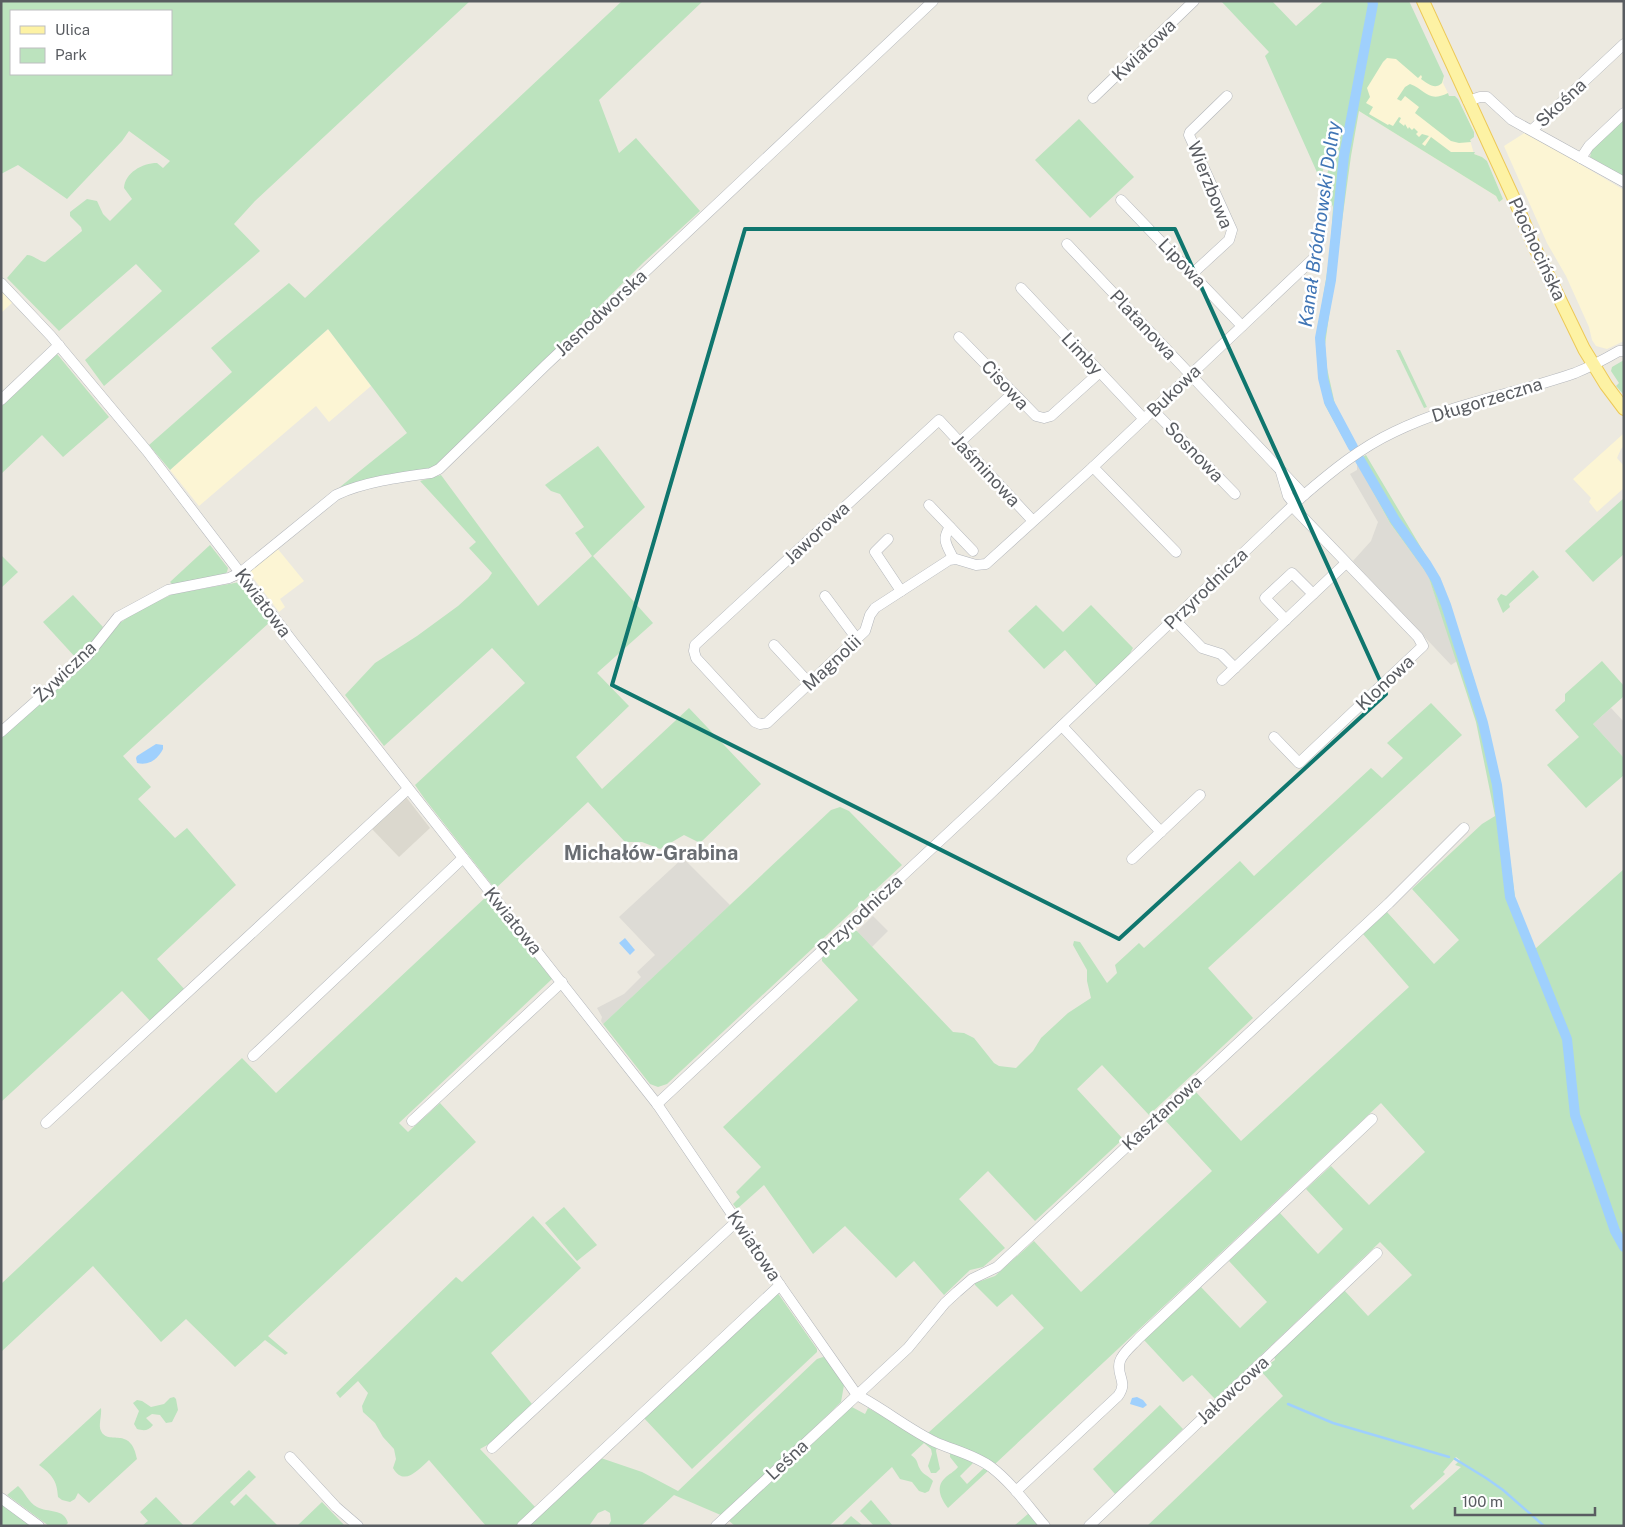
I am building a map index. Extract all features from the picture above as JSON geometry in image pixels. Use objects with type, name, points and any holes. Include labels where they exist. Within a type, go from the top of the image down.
[{"type":"main road","name":"Płochocińska","points":[[1423,1],[1537,252],[1584,349],[1624,409]]},
{"type":"street","name":"Jasnodworska","points":[[240,573],[336,495],[352,488],[431,473],[438,470],[554,357],[933,1]]},
{"type":"street","name":"Kwiatowa","points":[[1093,98],[1194,1]]},
{"type":"street","name":"Skośna","points":[[1624,44],[1532,130],[1624,182]]},
{"type":"street","name":"Wierzbowa","points":[[1192,274],[1229,240],[1232,230],[1189,135],[1227,96]]},
{"type":"street","points":[[1468,101],[1480,97],[1487,98],[1512,120],[1532,130]]},
{"type":"street","points":[[1581,158],[1589,146],[1624,113]]},
{"type":"street","name":"Lipowa","points":[[1121,200],[1242,326]]},
{"type":"street","name":"Platanowa","points":[[1067,244],[1304,495]]},
{"type":"street","name":"Bukowa","points":[[1033,521],[1313,259]]},
{"type":"street","name":"Kwiatowa","points":[[1,283],[59,345],[142,445],[408,789],[657,1104],[857,1395],[914,1431],[984,1462],[1016,1491],[1045,1526]]},
{"type":"street","name":"Limby","points":[[1021,288],[1144,419]]},
{"type":"street","name":"Cisowa","points":[[959,337],[1031,412],[1036,416],[1044,418],[1059,411],[1100,372]]},
{"type":"street","points":[[1,400],[59,345]]},
{"type":"street","name":"Długorzeczna","points":[[1352,455],[1410,424],[1450,410],[1575,373],[1620,351],[1624,351]]},
{"type":"street","points":[[960,442],[1013,393]]},
{"type":"street","name":"Sosnowa","points":[[1153,410],[1234,494]]},
{"type":"street","name":"Jaśminowa","points":[[939,420],[1033,521]]},
{"type":"street","name":"Jaworowa","points":[[695,645],[939,420]]},
{"type":"street","name":"Przyrodnicza","points":[[657,1104],[1062,726],[1304,495],[1352,455]]},
{"type":"street","points":[[1093,466],[1176,552]]},
{"type":"street","name":"Platanowa","points":[[1281,470],[1288,496],[1294,506]]},
{"type":"street","points":[[929,504],[973,551]]},
{"type":"street","name":"Klonowa","points":[[1274,737],[1299,763],[1423,648],[1422,640],[1346,563],[1294,506]]},
{"type":"street","points":[[950,527],[946,532],[945,540],[953,558],[976,565],[986,564],[1033,521]]},
{"type":"street","points":[[888,539],[874,552],[901,591]]},
{"type":"street","name":"Magnolii","points":[[695,645],[696,658],[755,722],[767,724],[857,639],[867,628],[870,615],[875,608],[953,558]]},
{"type":"street","points":[[1222,680],[1346,563]]},
{"type":"street","name":"Żywiczna","points":[[1,732],[87,656],[118,617],[168,590],[229,578],[240,573]]},
{"type":"street","points":[[1286,620],[1265,598],[1292,573],[1313,594]]},
{"type":"street","points":[[825,596],[857,639]]},
{"type":"street","points":[[1174,619],[1202,648],[1221,654],[1235,668]]},
{"type":"street","points":[[774,644],[810,684]]},
{"type":"street","points":[[1062,726],[1161,832]]},
{"type":"street","points":[[46,1123],[408,789]]},
{"type":"street","points":[[1132,859],[1200,795]]},
{"type":"street","name":"Kasztanowa","points":[[857,1395],[908,1348],[957,1292],[972,1279],[997,1267],[1389,903],[1464,828]]},
{"type":"street","points":[[252,1056],[463,858]]},
{"type":"street","points":[[412,1120],[562,982]]},
{"type":"street","points":[[1016,1491],[1118,1396],[1123,1384],[1119,1368],[1120,1360],[1139,1338],[1372,1119]]},
{"type":"street","points":[[492,1448],[737,1221]]},
{"type":"street","name":"Jałowcowa","points":[[1089,1526],[1377,1253]]},
{"type":"street","points":[[522,1526],[780,1285]]},
{"type":"street","name":"Leśna","points":[[716,1526],[857,1395]]},
{"type":"street","points":[[290,1457],[336,1507],[358,1526]]},
{"type":"street","points":[[1,1498],[39,1526]]},
{"type":"highlighted area","points":[[745,229],[1175,229],[1386,694],[1119,939],[612,685]]},
{"type":"shaded area","points":[[1374,36],[1444,76],[1443,83],[1449,96],[1455,96],[1458,99],[1473,128],[1474,135],[1470,140],[1474,154],[1487,161],[1503,199],[1499,202],[1496,196],[1359,111]]},
{"type":"shaded area","points":[[1526,132],[1624,190],[1624,341],[1607,349],[1596,346],[1592,340],[1589,327],[1566,276],[1547,243],[1504,146]]},
{"type":"shaded area","points":[[1,290],[13,302],[1,313]]},
{"type":"shaded area","points":[[328,329],[371,386],[329,422],[316,406],[199,506],[170,470]]},
{"type":"shaded area","points":[[1623,434],[1624,446],[1617,458],[1624,466],[1624,488],[1597,512],[1589,502],[1591,498],[1573,479]]},
{"type":"shaded area","points":[[1357,463],[1390,523],[1428,575],[1457,661],[1451,665],[1353,561],[1371,541],[1378,522],[1350,474],[1357,470]]},
{"type":"shaded area","points":[[277,548],[304,581],[280,599],[285,607],[279,612],[251,575],[251,569]]},
{"type":"shaded area","points":[[1611,708],[1624,722],[1624,758],[1593,724]]},
{"type":"shaded area","points":[[406,797],[430,828],[399,857],[372,829]]},
{"type":"shaded area","points":[[683,858],[730,905],[603,1024],[601,1021],[602,1017],[597,1008],[624,994],[641,977],[637,972],[655,955],[619,917]]},
{"type":"shaded area","points":[[873,916],[888,931],[872,947],[857,931]]},
{"type":"green space","points":[[1,1],[470,1],[255,201],[234,224],[260,251],[104,386],[85,360],[162,291],[136,264],[59,331],[7,278],[27,255],[45,262],[82,231],[81,227],[70,216],[70,212],[87,199],[97,201],[103,214],[110,221],[132,199],[124,188],[127,178],[131,173],[151,163],[157,163],[163,168],[170,161],[129,131],[122,141],[67,199],[18,165],[1,174]]},
{"type":"green space","points":[[622,1],[703,1],[599,100],[619,153],[636,138],[700,211],[644,262],[436,469],[340,487],[407,433],[328,329],[170,470],[149,445],[232,372],[211,348],[289,283],[305,298]]},
{"type":"green space","points":[[1221,1],[1272,1],[1296,26],[1324,1],[1409,1],[1444,76],[1442,83],[1437,86],[1429,84],[1421,79],[1421,75],[1418,78],[1396,59],[1387,58],[1367,88],[1370,97],[1366,103],[1373,107],[1369,114],[1393,126],[1399,117],[1401,118],[1399,122],[1404,126],[1405,124],[1408,129],[1409,127],[1412,130],[1414,128],[1418,132],[1416,134],[1419,137],[1422,134],[1429,136],[1422,144],[1425,146],[1431,137],[1451,152],[1475,152],[1474,154],[1487,161],[1503,199],[1499,202],[1496,196],[1359,111],[1325,345],[1327,368],[1336,409],[1356,445],[1348,447],[1325,405],[1317,357],[1316,341],[1330,254],[1333,207],[1324,187],[1333,151],[1331,146],[1320,179],[1265,56],[1269,52]]},
{"type":"green space","points":[[1410,84],[1431,96],[1436,97],[1448,93],[1449,96],[1455,96],[1474,132],[1474,137],[1470,140],[1471,142],[1459,143],[1451,141],[1415,113],[1419,107],[1405,96],[1401,101],[1397,99],[1405,87]]},
{"type":"green space","points":[[1624,118],[1624,177],[1590,157],[1592,148]]},
{"type":"green space","points":[[1079,119],[1134,177],[1090,218],[1035,160]]},
{"type":"green space","points":[[1396,350],[1400,350],[1427,407],[1424,408]]},
{"type":"green space","points":[[57,354],[109,417],[63,457],[42,435],[1,474],[1,407]]},
{"type":"green space","points":[[1624,360],[1624,395],[1616,386],[1619,383],[1611,371],[1612,367]]},
{"type":"green space","points":[[598,446],[645,507],[593,556],[653,623],[597,673],[629,706],[576,757],[602,789],[689,708],[761,784],[700,843],[684,835],[660,849],[642,842],[625,842],[588,802],[495,889],[415,785],[525,683],[492,648],[384,746],[345,695],[375,663],[417,636],[458,606],[488,579],[492,573],[469,548],[476,542],[420,481],[441,475],[538,606],[592,556],[575,533],[584,527],[560,494],[551,491],[545,485]]},
{"type":"green space","points":[[1366,455],[1442,586],[1474,679],[1492,749],[1503,806],[1516,905],[1535,949],[1624,869],[1624,1526],[1147,1526],[1283,1396],[1260,1370],[1266,1364],[1275,1360],[1274,1356],[1344,1290],[1368,1316],[1412,1275],[1380,1242],[1215,1399],[1192,1375],[1183,1382],[1144,1340],[1201,1287],[1240,1328],[1267,1302],[1229,1261],[1280,1213],[1318,1254],[1343,1229],[1306,1189],[1331,1166],[1369,1205],[1425,1152],[1381,1103],[995,1464],[928,1433],[1044,1328],[1012,1294],[997,1307],[975,1283],[995,1276],[1034,1241],[1081,1292],[1212,1171],[1165,1120],[1195,1091],[1241,1141],[1409,987],[1363,934],[1387,912],[1434,964],[1459,940],[1412,889],[1482,824],[1495,816],[1476,722],[1428,575],[1390,523],[1357,460]],"holes":[[[1456,1457],[1460,1460],[1455,1465],[1461,1467],[1413,1510],[1410,1506],[1445,1474],[1443,1472]]]},
{"type":"green space","points":[[1624,498],[1624,554],[1593,582],[1565,551]]},
{"type":"green space","points":[[210,545],[228,568],[225,574],[173,585],[170,582]]},
{"type":"green space","points":[[1,555],[18,572],[1,588]]},
{"type":"green space","points":[[1533,570],[1539,577],[1509,604],[1510,607],[1503,613],[1497,599],[1501,594],[1506,596]]},
{"type":"green space","points":[[240,582],[270,622],[123,756],[151,787],[138,799],[175,838],[187,828],[236,885],[157,959],[185,990],[151,1022],[122,991],[1,1102],[1,738],[95,653],[120,623],[135,612],[173,594]]},
{"type":"green space","points":[[73,595],[103,627],[90,646],[76,658],[43,622]]},
{"type":"green space","points":[[1036,605],[1063,632],[1091,605],[1133,648],[1129,655],[1097,686],[1065,650],[1044,669],[1008,631]]},
{"type":"green space","points":[[1602,661],[1624,686],[1624,696],[1593,724],[1624,758],[1624,775],[1586,808],[1547,765],[1579,737],[1555,710],[1565,701],[1565,694]]},
{"type":"green space","points":[[1431,703],[1462,735],[1208,968],[1253,1018],[1149,1115],[1102,1065],[1077,1089],[1123,1139],[1035,1221],[988,1171],[959,1199],[1005,1248],[983,1267],[970,1270],[944,1295],[914,1261],[896,1278],[845,1226],[813,1254],[764,1185],[737,1209],[733,1204],[740,1197],[736,1192],[761,1167],[723,1127],[858,1000],[822,961],[822,958],[852,930],[857,931],[953,1032],[964,1033],[974,1038],[994,1063],[999,1066],[1016,1068],[1033,1051],[1041,1038],[1068,1013],[1091,998],[1087,981],[1087,970],[1073,945],[1074,941],[1080,942],[1107,983],[1117,973],[1115,965],[1139,943],[1144,948],[1240,861],[1254,876],[1371,768],[1382,778],[1403,758],[1387,743]]},
{"type":"green space","points":[[840,807],[849,811],[902,865],[667,1084],[658,1087],[650,1084],[603,1024],[831,810]]},
{"type":"green space","points":[[487,896],[552,979],[399,1123],[408,1132],[440,1103],[476,1142],[268,1336],[288,1353],[285,1355],[265,1340],[235,1367],[186,1319],[161,1342],[93,1266],[1,1352],[1,1284],[242,1058],[276,1093]]},
{"type":"green space","points":[[564,1207],[597,1245],[577,1261],[545,1223]]},
{"type":"green space","points":[[533,1216],[581,1268],[491,1353],[532,1404],[489,1444],[480,1449],[537,1509],[517,1526],[486,1526],[429,1460],[411,1475],[402,1476],[397,1474],[393,1468],[396,1459],[394,1449],[383,1437],[375,1423],[363,1412],[362,1406],[368,1393],[358,1381],[340,1398],[336,1393],[456,1277],[462,1282]]},
{"type":"green space","points":[[777,1292],[817,1349],[817,1352],[692,1469],[642,1416]]},
{"type":"green space","points":[[827,1358],[844,1385],[841,1402],[723,1516],[674,1495],[641,1526],[608,1526],[611,1521],[610,1513],[605,1510],[598,1513],[589,1526],[524,1526],[598,1457],[642,1472],[678,1491],[817,1359]]},
{"type":"green space","points":[[174,1397],[178,1410],[172,1422],[166,1423],[160,1415],[152,1414],[146,1418],[153,1425],[151,1427],[146,1430],[137,1429],[134,1424],[139,1411],[133,1403],[137,1400],[142,1401],[151,1407],[164,1404]]},
{"type":"green space","points":[[1160,1405],[1183,1429],[1115,1494],[1093,1469]]},
{"type":"green space","points":[[850,1406],[865,1414],[868,1408],[937,1446],[936,1451],[940,1469],[936,1473],[931,1473],[928,1466],[932,1454],[931,1449],[924,1443],[911,1455],[916,1460],[921,1471],[933,1481],[929,1491],[925,1493],[919,1491],[912,1482],[900,1479],[892,1467],[829,1526],[735,1526],[728,1520]]},
{"type":"green space","points":[[101,1408],[101,1431],[109,1437],[125,1439],[130,1442],[137,1459],[89,1503],[78,1493],[75,1499],[70,1502],[62,1500],[58,1497],[53,1478],[39,1465]]},
{"type":"green space","points":[[950,1451],[973,1463],[960,1476],[967,1484],[985,1467],[990,1469],[948,1508],[941,1497],[940,1485],[958,1467],[950,1457]]},
{"type":"green space","points":[[249,1470],[256,1477],[230,1502],[234,1506],[246,1494],[278,1526],[190,1526]]},
{"type":"green space","points":[[18,1486],[34,1505],[63,1515],[68,1523],[65,1526],[49,1526],[7,1495]]},
{"type":"green space","points":[[156,1497],[184,1526],[142,1526],[148,1521],[140,1512]]},
{"type":"green space","points":[[871,1500],[893,1526],[874,1526],[860,1511]]},
{"type":"green space","points":[[1,1502],[32,1526],[1,1526]]},
{"type":"green space","points":[[322,1502],[345,1526],[297,1526]]},
{"type":"green space","points":[[1029,1513],[1042,1526],[1014,1526]]},
{"type":"green space","points":[[851,1516],[863,1526],[841,1526]]},
{"type":"water","points":[[156,744],[163,745],[163,749],[156,759],[149,763],[137,763],[137,756]]},
{"type":"water","points":[[625,938],[635,950],[630,955],[619,943]]},
{"type":"water","points":[[1137,1397],[1147,1405],[1143,1408],[1130,1404],[1132,1398]]},
{"type":"waterway","name":"Kanał Bródnowski Dolny","points":[[1353,447],[1329,402],[1323,378],[1320,338],[1331,280],[1344,156],[1373,4],[1372,1]]},
{"type":"waterway","name":"Kanał Bródnowski Dolny","points":[[1360,460],[1395,520],[1436,580],[1446,605],[1483,723],[1497,785],[1510,897],[1567,1039],[1575,1115],[1615,1231],[1624,1247]]},
{"type":"waterway","points":[[1288,1404],[1333,1423],[1449,1457]]},
{"type":"waterway","points":[[1455,1459],[1503,1490],[1544,1526]]},
{"type":"district","name":"Michałów-Grabina","points":[[651,853]]}]
